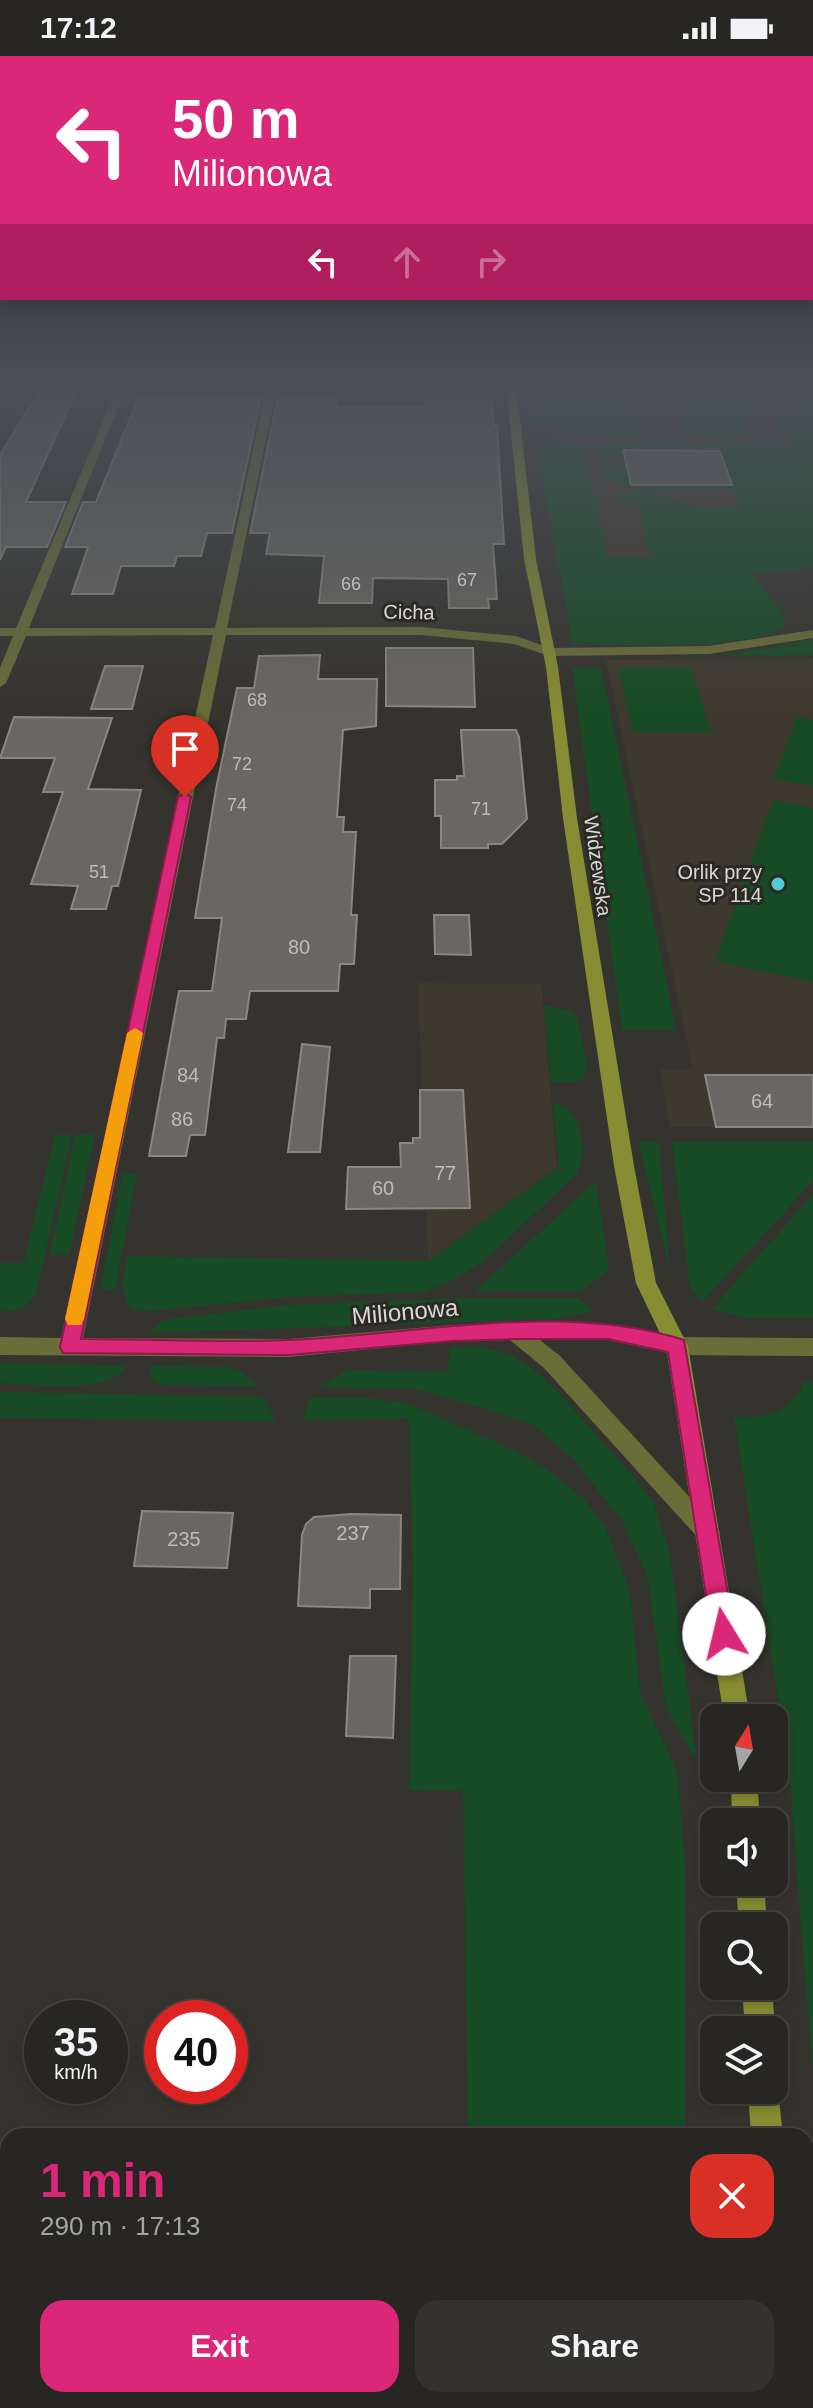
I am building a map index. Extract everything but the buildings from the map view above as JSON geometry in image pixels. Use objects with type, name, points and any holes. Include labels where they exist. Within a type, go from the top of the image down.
[{"type":"street","points":[[0,683],[78,495]]},
{"type":"street","points":[[70,1347],[248,495]]},
{"type":"street","name":"Widzewska","points":[[523,495],[530,559],[549,652],[575,849],[624,1166],[646,1283],[677,1346],[735,1704]]},
{"type":"street","name":"Cicha","points":[[0,632],[435,632],[516,640],[549,652],[709,650],[813,634]]},
{"type":"street","points":[[514,1331],[552,1362],[708,1533]]},
{"type":"street","name":"Milionowa","points":[[0,1346],[289,1348],[452,1333],[514,1331],[608,1332],[677,1346],[813,1347]]},
{"type":"street","points":[[764,2104],[766,2128]]},
{"type":"shaded area","points":[[567,495],[769,495],[647,643]]},
{"type":"shaded area","points":[[813,659],[813,1127],[669,1127],[661,1069],[693,1069],[606,660]]},
{"type":"shaded area","points":[[418,983],[542,984],[557,1168],[428,1261]]},
{"type":"green space","points":[[545,495],[595,495],[607,557],[650,558],[639,505],[614,498],[622,495],[658,495],[700,507],[740,507],[736,495],[813,495],[813,568],[753,573],[786,619],[785,625],[770,633],[717,643],[573,644]]},
{"type":"green space","points":[[813,640],[813,655],[722,656]]},
{"type":"green space","points":[[691,667],[711,732],[633,732],[618,668]]},
{"type":"green space","points":[[572,668],[601,668],[674,1030],[622,1030]]},
{"type":"green space","points":[[797,717],[813,720],[813,786],[774,779]]},
{"type":"green space","name":"Orlik przy SP 114","points":[[773,800],[813,808],[813,982],[715,961]]},
{"type":"green space","points":[[544,1005],[573,1012],[577,1019],[586,1069],[584,1078],[578,1082],[551,1082]]},
{"type":"green space","points":[[553,1103],[567,1108],[578,1125],[584,1151],[578,1173],[484,1261],[452,1280],[425,1292],[287,1297],[160,1310],[137,1311],[128,1305],[122,1284],[127,1256],[428,1261],[559,1167]]},
{"type":"green space","points":[[95,1134],[69,1255],[50,1255],[75,1135]]},
{"type":"green space","points":[[55,1135],[72,1135],[36,1294],[21,1308],[0,1311],[0,1263],[24,1263]]},
{"type":"green space","points":[[638,1142],[659,1142],[670,1269]]},
{"type":"green space","points":[[672,1142],[813,1142],[813,1181],[702,1302],[690,1288]]},
{"type":"green space","points":[[123,1174],[137,1174],[115,1290],[100,1290]]},
{"type":"green space","points":[[596,1181],[609,1270],[586,1288],[575,1291],[475,1291]]},
{"type":"green space","points":[[813,1194],[813,1318],[744,1318],[712,1309]]},
{"type":"green space","points":[[469,1298],[579,1298],[593,1311],[556,1319],[150,1333],[162,1320],[287,1305]]},
{"type":"green space","points":[[479,1347],[508,1354],[532,1368],[560,1394],[641,1485],[654,1504],[670,1554],[697,1762],[666,1707],[647,1575],[622,1521],[576,1462],[535,1426],[483,1408],[415,1389],[318,1387],[348,1370],[447,1372],[450,1348]]},
{"type":"green space","points":[[0,1363],[126,1366],[104,1381],[87,1385],[49,1386],[0,1383]]},
{"type":"green space","points":[[150,1366],[228,1367],[238,1370],[259,1386],[161,1385],[151,1379]]},
{"type":"green space","points":[[803,1382],[813,1383],[813,2075],[788,1764],[788,1704],[779,1704],[734,1417],[776,1412],[792,1402]]},
{"type":"green space","points":[[0,1392],[263,1397],[276,1421],[0,1418]]},
{"type":"green space","points":[[310,1398],[367,1398],[406,1403],[505,1446],[546,1468],[584,1499],[605,1526],[630,1591],[640,1691],[677,1771],[685,1862],[685,2128],[468,2128],[463,1791],[409,1790],[413,1569],[409,1419],[302,1420]]},
{"type":"slow traffic","points":[[75,1319],[135,1033]]},
{"type":"place","name":"Orlik przy SP 114","points":[[778,884]]},
{"type":"route","points":[[185,797],[70,1347],[289,1348],[452,1333],[514,1331],[608,1332],[677,1346],[724,1634]]}]
